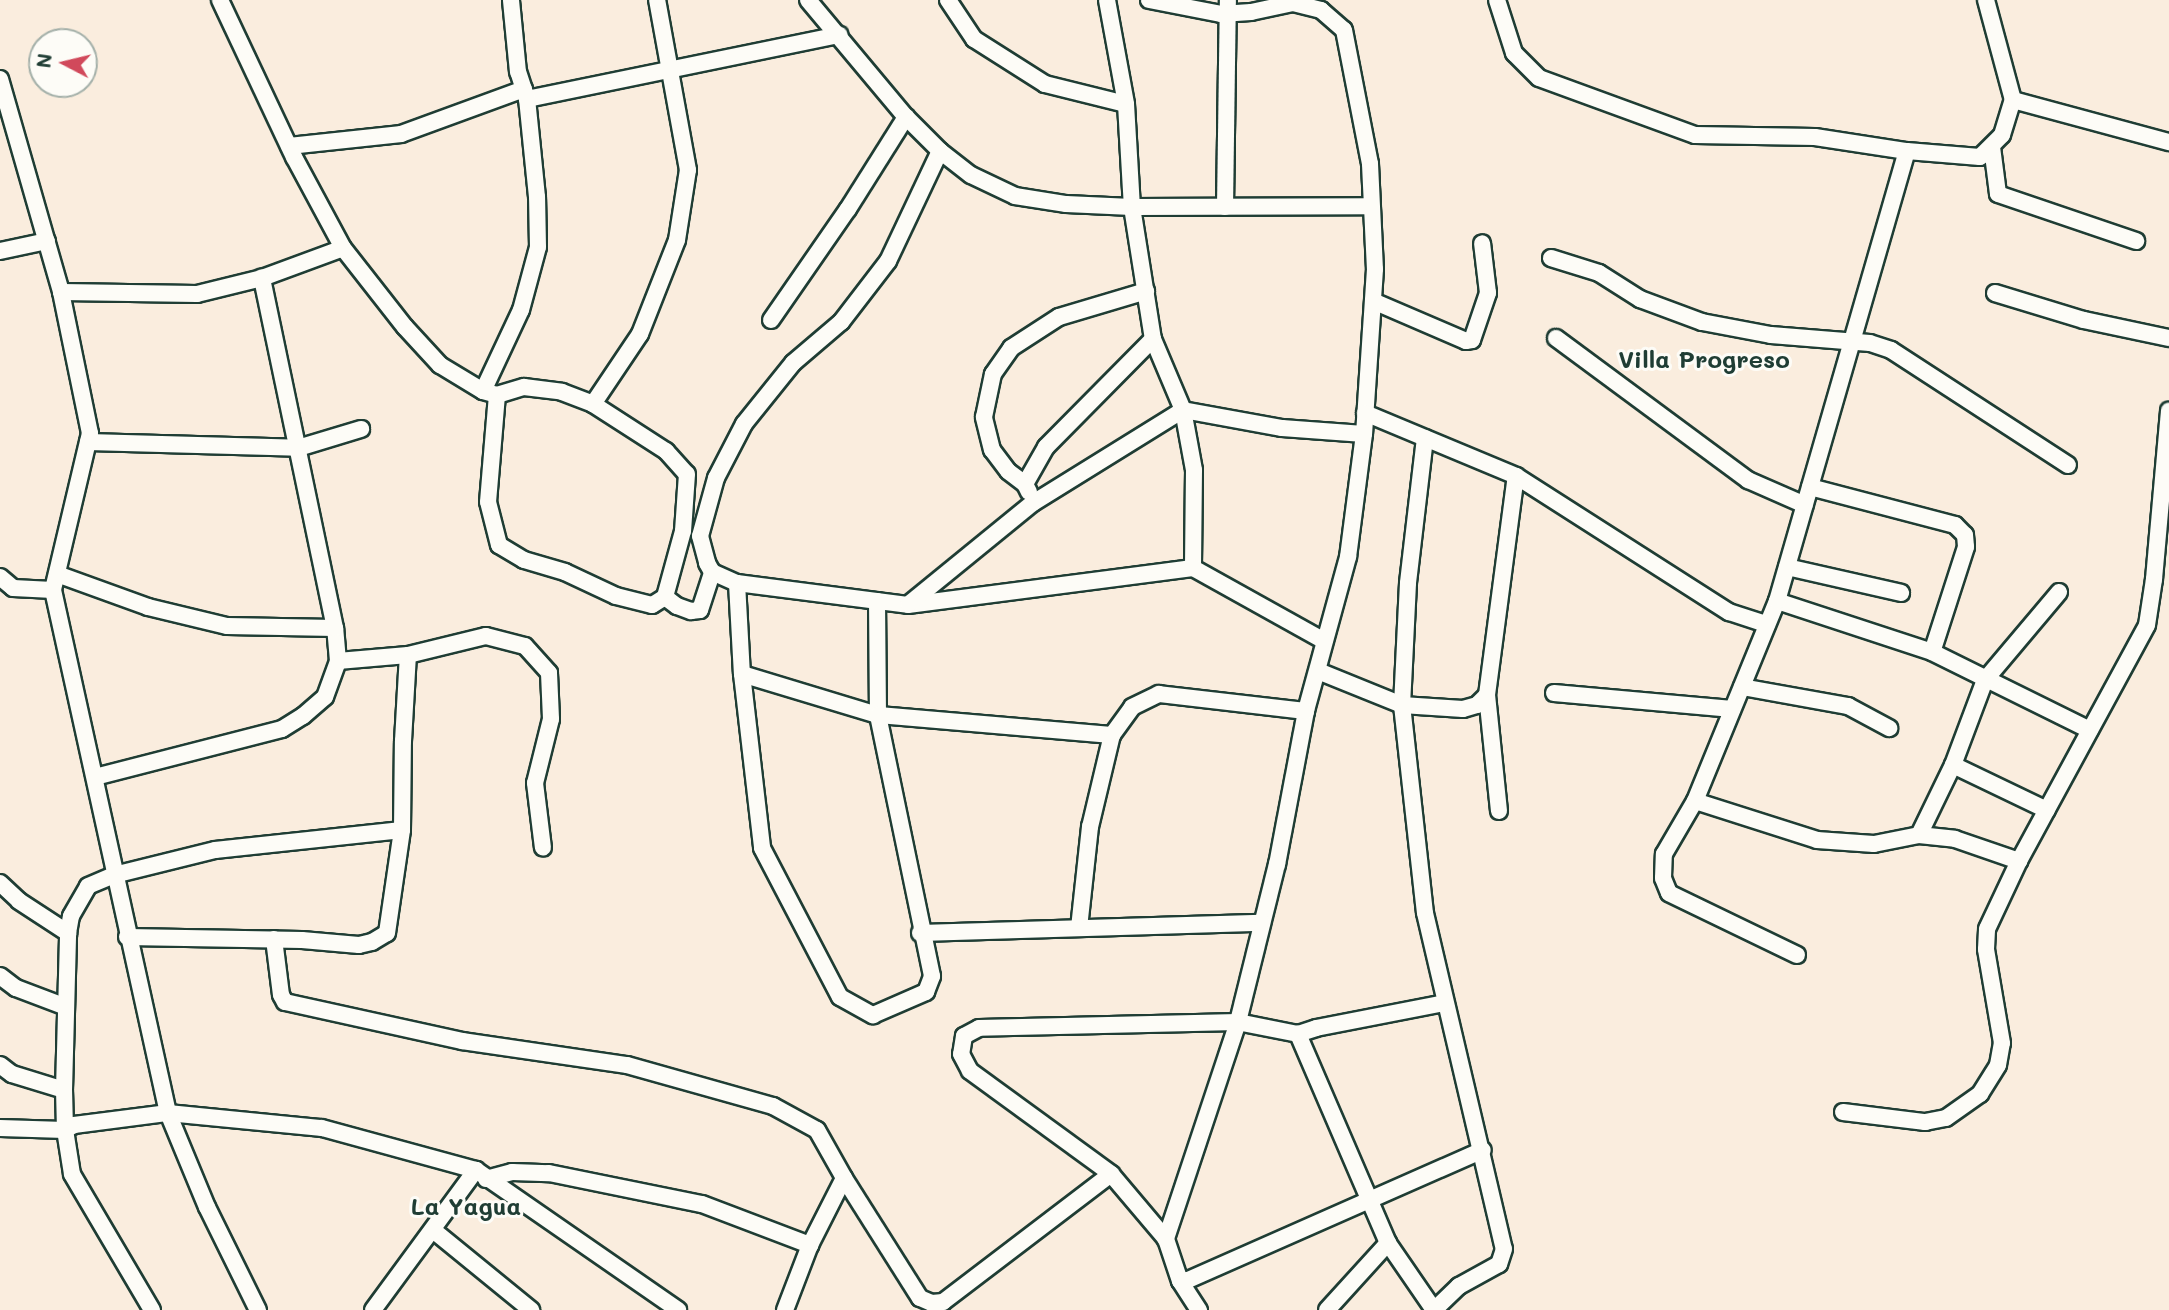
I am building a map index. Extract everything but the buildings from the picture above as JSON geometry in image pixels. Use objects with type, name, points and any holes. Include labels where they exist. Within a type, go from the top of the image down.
[{"type":"street","points":[[220,0],[289,146],[343,248],[405,327],[440,365],[490,393],[524,387],[562,392],[593,404],[666,450],[687,474],[683,531],[665,597],[652,605],[616,596],[565,572],[524,559],[499,545],[488,502],[490,393],[521,310],[538,247],[537,197],[525,94],[518,72],[511,0]]},
{"type":"street","points":[[593,404],[640,334],[677,240],[688,170],[672,69],[657,0]]},
{"type":"street","points":[[808,0],[906,117],[940,151],[971,175],[1015,196],[1066,204],[1132,207],[1370,206]]},
{"type":"street","points":[[948,0],[974,40],[1045,84],[1126,104]]},
{"type":"street","points":[[1107,0],[1126,104],[1132,207],[1153,339],[1183,410],[1194,470],[1193,568]]},
{"type":"street","points":[[1149,0],[1229,7],[1293,3],[1321,10],[1344,30],[1370,164],[1375,270],[1364,434],[1348,557],[1306,711],[1277,864],[1238,1022],[1166,1239]]},
{"type":"street","points":[[1497,0],[1514,54],[1539,78],[1695,135],[1815,137],[1907,151],[1980,157],[2002,135],[2013,100],[1986,0]]},
{"type":"street","points":[[1225,206],[1229,7]]},
{"type":"street","points":[[289,146],[401,134],[525,94],[672,69],[840,35]]},
{"type":"street","points":[[0,79],[3,100],[61,292],[90,433],[53,590],[127,937],[168,1113],[207,1207],[258,1310]]},
{"type":"street","points":[[2013,100],[2169,142]]},
{"type":"street","points":[[771,320],[848,209],[906,117]]},
{"type":"street","points":[[1992,147],[1998,194],[2136,241]]},
{"type":"street","points":[[940,151],[888,261],[841,322],[793,363],[744,424],[716,478],[700,536],[712,572],[737,583],[908,606],[1193,568],[1324,640]]},
{"type":"street","points":[[1797,955],[1669,893],[1663,878],[1664,855],[1695,801],[1777,601],[1907,151]]},
{"type":"street","points":[[0,251],[47,241]]},
{"type":"street","points":[[1373,301],[1466,341],[1472,340],[1488,293],[1482,243]]},
{"type":"street","points":[[61,292],[197,294],[262,278],[343,248]]},
{"type":"street","points":[[1551,258],[1599,273],[1640,299],[1702,322],[1771,335],[1852,341],[1891,350],[2068,465]]},
{"type":"street","points":[[95,777],[282,729],[303,716],[325,697],[338,661],[335,628],[262,278]]},
{"type":"street","points":[[1033,503],[1025,484],[1008,471],[992,450],[984,417],[993,374],[1011,348],[1059,317],[1146,291]]},
{"type":"street","points":[[1995,292],[2084,320],[2169,338]]},
{"type":"street","points":[[1556,338],[1748,480],[1805,505]]},
{"type":"street","points":[[1025,484],[1046,447],[1082,414],[1153,339]]},
{"type":"street","points":[[908,606],[1033,503],[1183,410],[1282,428],[1364,434]]},
{"type":"street","points":[[1843,1112],[1925,1122],[1946,1118],[1980,1094],[1998,1065],[2002,1043],[1986,949],[1987,929],[2019,861],[2147,625],[2154,579],[2169,411]]},
{"type":"street","points":[[1365,413],[1516,476],[1728,612],[1767,624]]},
{"type":"street","points":[[88,442],[299,448],[361,429]]},
{"type":"street","points":[[1298,1034],[1388,1243],[1434,1310],[1460,1286],[1499,1264],[1504,1249],[1483,1150],[1425,913],[1402,705],[1408,583],[1425,438]]},
{"type":"street","points":[[1499,811],[1487,695],[1516,476]]},
{"type":"street","points":[[1810,487],[1955,525],[1965,535],[1966,547],[1932,652]]},
{"type":"street","points":[[1787,567],[1901,593]]},
{"type":"street","points":[[665,597],[677,606],[691,611],[700,610],[712,572]]},
{"type":"street","points":[[57,574],[148,607],[227,626],[335,628]]},
{"type":"street","points":[[0,577],[13,588],[53,590]]},
{"type":"street","points":[[737,583],[742,674],[762,848],[840,997],[873,1015],[926,992],[932,976],[920,933],[878,715],[877,601]]},
{"type":"street","points":[[1919,835],[1953,765],[1985,680],[2059,592]]},
{"type":"street","points":[[1777,601],[1932,652],[2090,730]]},
{"type":"street","points":[[338,661],[408,655],[486,636],[525,646],[549,673],[551,719],[535,783],[543,848]]},
{"type":"street","points":[[127,937],[274,939],[359,945],[372,943],[387,933],[402,830],[408,655]]},
{"type":"street","points":[[1318,671],[1402,705],[1463,709],[1476,705],[1487,695]]},
{"type":"street","points":[[742,674],[878,715],[1112,735]]},
{"type":"street","points":[[1742,687],[1848,706],[1889,728]]},
{"type":"street","points":[[1554,693],[1732,709]]},
{"type":"street","points":[[1079,928],[1090,827],[1112,735],[1132,707],[1159,694],[1306,711]]},
{"type":"street","points":[[1953,765],[2047,810]]},
{"type":"street","points":[[1695,801],[1817,840],[1874,844],[1919,835],[1955,839],[2019,861]]},
{"type":"street","points":[[152,1310],[72,1174],[65,1130],[64,1090],[68,933],[71,916],[88,886],[114,875],[215,850],[402,830]]},
{"type":"street","points":[[0,883],[19,901],[68,933]]},
{"type":"street","points":[[920,933],[1262,923]]},
{"type":"street","points":[[274,939],[281,995],[285,1002],[463,1041],[626,1065],[773,1106],[817,1130],[920,1298],[932,1303],[943,1302],[1111,1174]]},
{"type":"street","points":[[0,976],[16,988],[66,1007]]},
{"type":"street","points":[[1199,1310],[1180,1281],[1166,1239],[1111,1174],[970,1071],[961,1054],[964,1036],[979,1028],[1238,1022],[1298,1034],[1316,1028],[1445,1003]]},
{"type":"street","points":[[0,1065],[12,1074],[64,1090]]},
{"type":"street","points":[[0,1128],[65,1130],[74,1125],[168,1113],[322,1128],[481,1174],[678,1310]]},
{"type":"street","points":[[1180,1281],[1188,1280],[1483,1150]]},
{"type":"street","points":[[378,1308],[433,1230],[481,1174],[549,1173],[702,1205],[810,1245]]},
{"type":"street","points":[[785,1310],[810,1245],[844,1178]]},
{"type":"street","points":[[433,1230],[531,1310]]},
{"type":"street","points":[[1327,1310],[1388,1243]]},
{"type":"district","name":"Villa Progreso","points":[[1704,359]]},
{"type":"district","name":"La Yagua","points":[[466,1206]]}]
